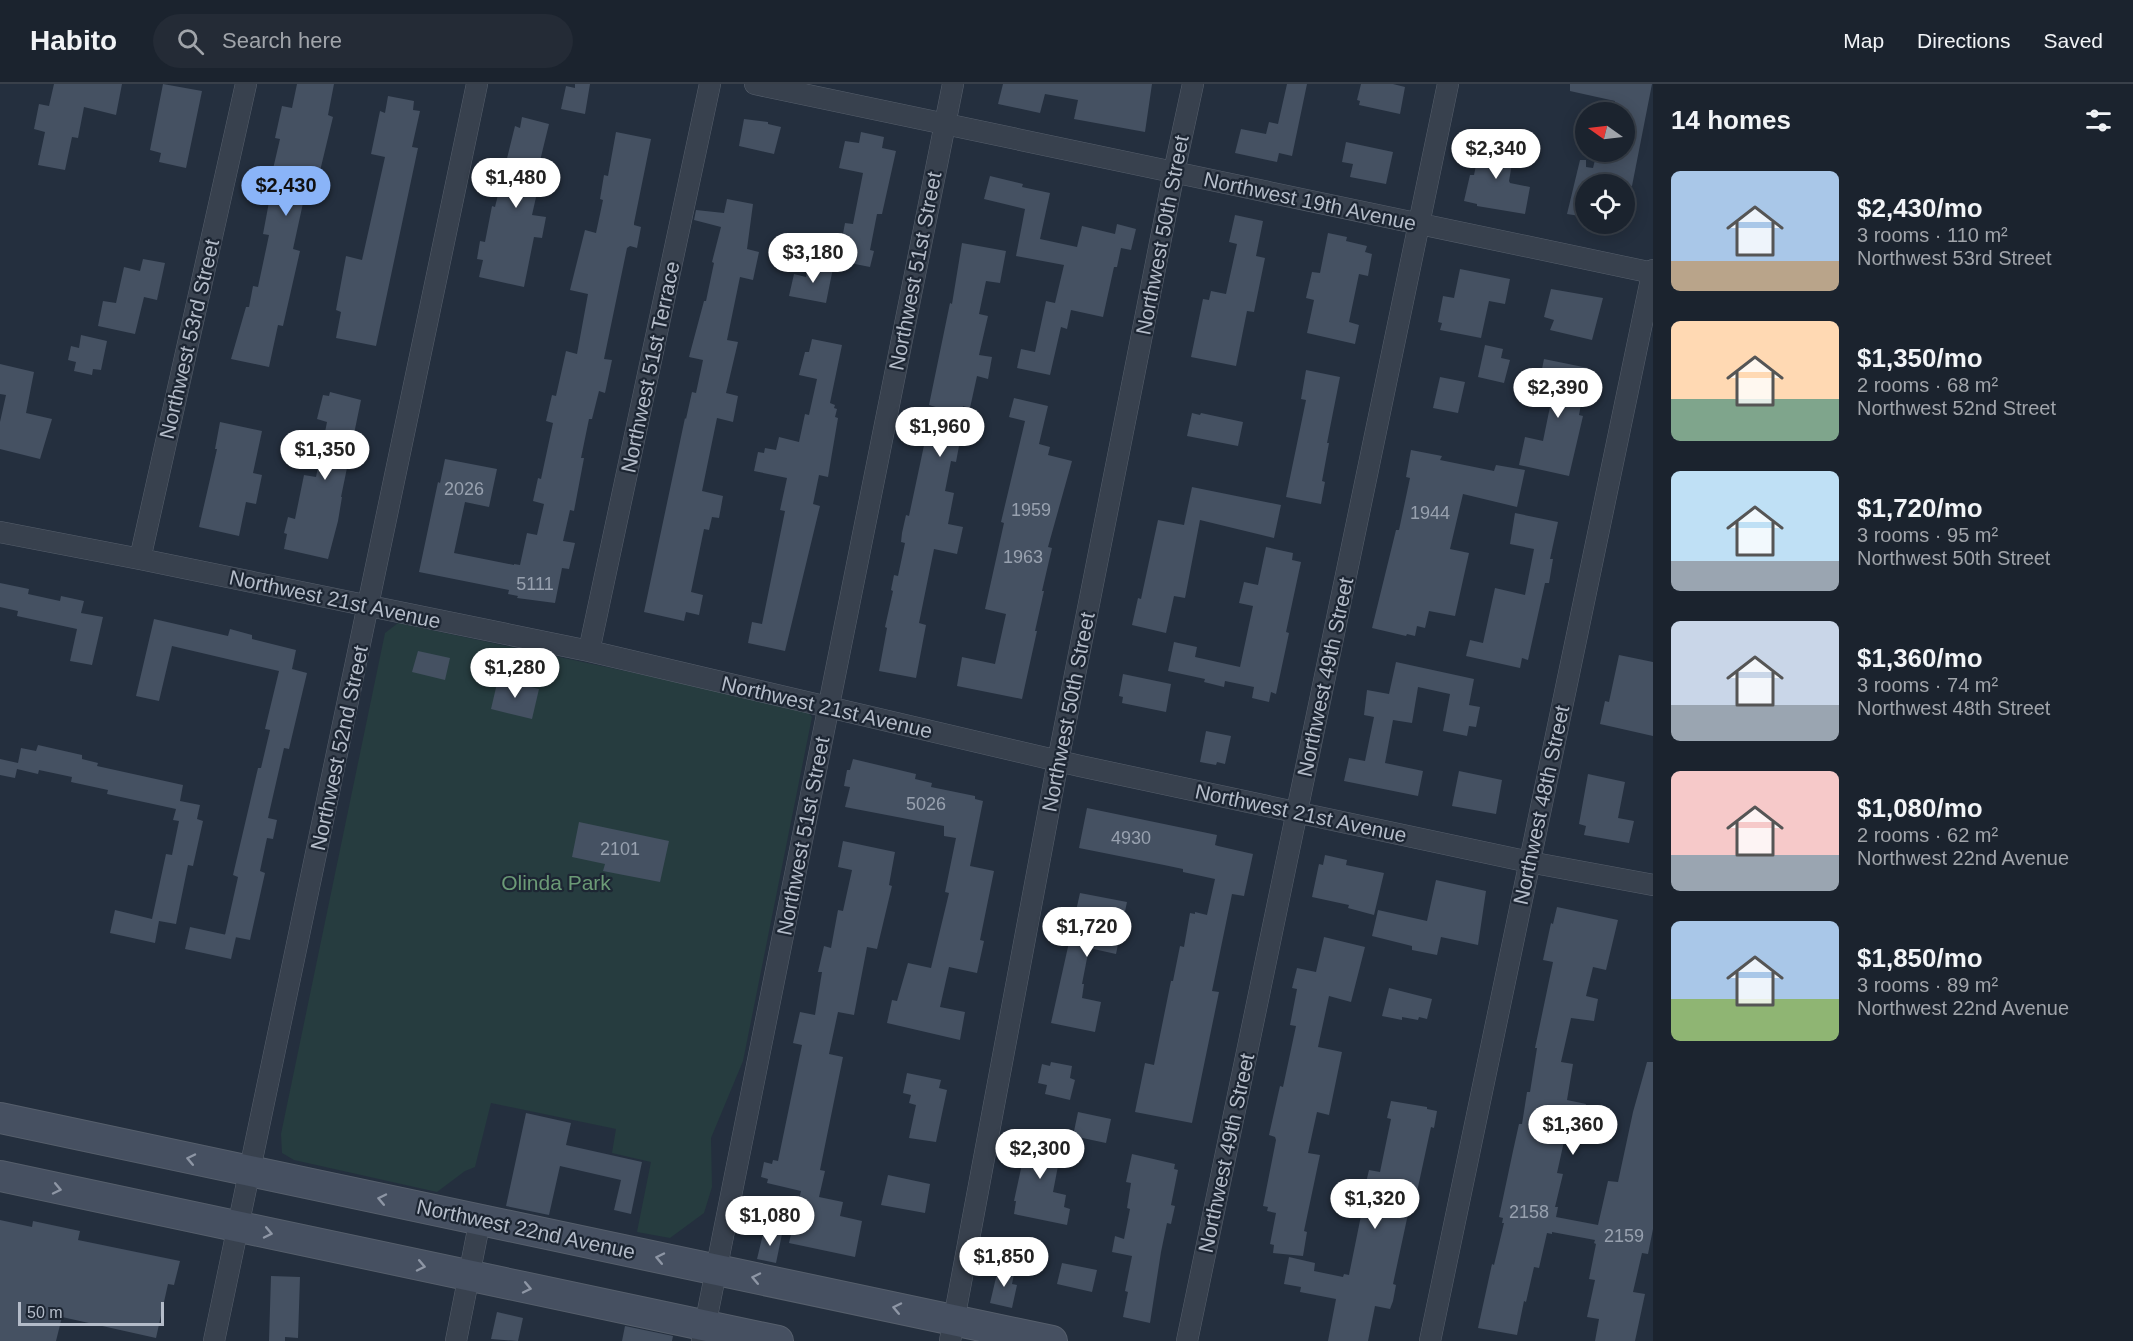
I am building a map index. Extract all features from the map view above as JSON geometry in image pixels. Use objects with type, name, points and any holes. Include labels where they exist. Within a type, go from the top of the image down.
[{"type":"main road","name":"Northwest 22nd Avenue","points":[[0,1118],[717,1270],[952,1330],[1052,1341]]},
{"type":"main road","points":[[0,1176],[470,1276],[704,1333],[778,1341]]},
{"type":"street","name":"Northwest 53rd Street","points":[[140,559],[246,84]]},
{"type":"street","name":"Northwest 52nd Street","points":[[214,1341],[477,84]]},
{"type":"street","name":"Northwest 51st Terrace","points":[[589,651],[710,84]]},
{"type":"street","name":"Northwest 19th Avenue","points":[[755,84],[1419,225],[1653,272]]},
{"type":"street","name":"Northwest 51st Street","points":[[704,1333],[953,84]]},
{"type":"street","name":"Northwest 50th Street","points":[[952,1330],[1058,761],[1193,84]]},
{"type":"street","name":"Northwest 49th Street","points":[[1187,1341],[1449,84]]},
{"type":"street","name":"Northwest 48th Street","points":[[1430,1341],[1653,272]]},
{"type":"street","name":"Northwest 21st Avenue","points":[[0,532],[589,651],[1058,761],[1529,862],[1653,885]]},
{"type":"street","points":[[456,1341],[480,1220]]},
{"type":"green space","name":"Olinda Park","points":[[398,623],[805,709],[812,717],[743,1061],[711,1138],[712,1187],[704,1213],[670,1238],[637,1232],[651,1162],[612,1153],[616,1129],[491,1103],[475,1167],[465,1171],[437,1192],[294,1160],[282,1153],[281,1134],[385,633]]},
{"type":"building","points":[[54,84],[122,84],[116,115],[84,107],[78,138],[72,137],[65,170],[38,165],[45,132],[34,129],[39,104],[49,106]]},
{"type":"building","points":[[163,84],[202,91],[186,168],[159,162],[161,153],[150,150]]},
{"type":"building","points":[[297,84],[334,84],[328,115],[333,117],[314,196],[305,194],[293,249],[300,251],[283,326],[278,325],[269,367],[231,359],[246,307],[249,307],[253,286],[258,287],[269,235],[263,234],[272,186],[269,186],[280,139],[275,138],[282,106],[292,108]]},
{"type":"building","points":[[575,84],[590,84],[585,114],[561,109],[566,86],[575,88]]},
{"type":"building","points":[[1003,84],[1152,84],[1145,132],[1074,119],[1078,100],[1045,94],[1040,113],[998,104]]},
{"type":"building","points":[[1287,84],[1307,84],[1292,156],[1279,153],[1277,162],[1235,153],[1241,129],[1266,134],[1269,122],[1278,124]]},
{"type":"building","points":[[1361,84],[1393,84],[1405,87],[1400,114],[1359,105],[1360,101],[1357,100]]},
{"type":"building","points":[[1570,84],[1652,84],[1634,174],[1577,174],[1580,162],[1586,162],[1586,167],[1593,168],[1594,162],[1635,162],[1635,102],[1615,102],[1570,91]]},
{"type":"building","points":[[388,96],[414,101],[413,110],[420,111],[412,147],[418,148],[376,346],[336,338],[341,312],[336,310],[346,256],[362,260],[385,157],[371,154],[380,111],[385,113]]},
{"type":"building","points":[[522,117],[549,124],[539,165],[543,166],[532,215],[546,217],[542,238],[534,237],[524,287],[479,277],[483,260],[477,259],[480,241],[485,242],[492,206],[495,207],[515,126],[520,128]]},
{"type":"building","points":[[744,119],[768,122],[768,124],[781,127],[774,154],[739,146]]},
{"type":"building","points":[[616,132],[651,139],[634,223],[641,227],[637,248],[630,246],[627,248],[604,359],[612,360],[605,393],[599,391],[592,419],[589,419],[574,511],[570,510],[563,541],[575,543],[569,569],[562,568],[555,603],[517,598],[518,596],[508,594],[509,590],[419,572],[445,459],[497,469],[489,507],[465,502],[454,553],[520,565],[527,533],[537,535],[544,504],[533,501],[538,478],[541,479],[553,423],[546,421],[552,395],[556,396],[566,351],[577,354],[588,294],[570,290],[585,230],[596,233],[603,200],[600,199],[604,175],[608,176]]},
{"type":"building","points":[[861,132],[884,137],[882,148],[896,151],[882,214],[877,214],[870,250],[874,251],[870,267],[830,259],[834,242],[841,244],[845,223],[853,224],[863,173],[839,168],[845,141],[859,143]]},
{"type":"building","points":[[1482,136],[1502,140],[1500,149],[1514,152],[1509,181],[1530,187],[1525,214],[1477,206],[1477,204],[1464,201],[1470,175],[1474,175]]},
{"type":"building","points":[[1346,142],[1393,152],[1386,184],[1350,177],[1353,164],[1342,162]]},
{"type":"building","points":[[990,176],[1023,184],[1022,187],[1050,193],[1040,239],[1077,247],[1082,226],[1115,234],[1117,224],[1136,229],[1131,250],[1121,248],[1117,267],[1114,267],[1103,317],[1071,310],[1067,329],[1061,327],[1050,375],[1017,368],[1021,349],[1035,352],[1046,301],[1055,303],[1064,265],[1016,256],[1025,209],[984,199]]},
{"type":"building","points":[[1575,181],[1575,215],[1567,214]]},
{"type":"building","points":[[727,199],[753,204],[747,249],[759,252],[753,280],[740,277],[727,340],[738,342],[726,393],[738,396],[733,422],[717,418],[702,491],[723,496],[719,518],[712,517],[709,530],[704,529],[691,592],[703,595],[699,615],[686,612],[684,621],[644,612],[685,418],[692,392],[696,393],[703,360],[689,357],[704,301],[706,301],[714,263],[712,262],[721,227],[694,220],[696,210],[724,213]]},
{"type":"building","points":[[1235,215],[1263,221],[1256,256],[1265,258],[1254,312],[1247,311],[1236,366],[1191,357],[1203,299],[1209,300],[1211,291],[1226,294],[1237,244],[1229,242]]},
{"type":"building","points":[[1328,233],[1347,237],[1346,241],[1367,246],[1365,252],[1372,254],[1368,276],[1359,274],[1349,322],[1359,325],[1355,344],[1307,333],[1314,300],[1306,298],[1312,272],[1320,273]]},
{"type":"building","points":[[962,243],[1006,251],[1000,283],[986,281],[979,314],[988,316],[979,355],[992,357],[988,379],[977,376],[970,408],[963,406],[955,445],[959,446],[956,462],[951,461],[945,491],[954,493],[948,524],[963,527],[957,554],[934,549],[919,623],[926,625],[916,678],[879,671],[894,575],[898,576],[905,543],[901,542],[906,515],[909,516],[926,436],[933,437],[939,408],[929,405],[950,303],[952,304]]},
{"type":"building","points":[[143,259],[165,263],[157,300],[144,297],[135,334],[98,326],[103,301],[116,303],[124,267],[140,271]]},
{"type":"building","points":[[809,262],[833,268],[826,303],[789,296],[794,274],[806,277]]},
{"type":"building","points":[[1460,269],[1510,279],[1505,304],[1489,301],[1481,338],[1440,330],[1442,323],[1438,322],[1443,296],[1454,298]]},
{"type":"building","points":[[1551,289],[1603,298],[1592,340],[1550,330],[1554,320],[1544,317]]},
{"type":"building","points":[[81,335],[107,341],[101,370],[93,369],[92,375],[74,371],[76,362],[68,360],[71,346],[79,348]]},
{"type":"building","points":[[812,339],[842,345],[830,403],[835,405],[834,408],[837,409],[835,417],[838,418],[828,477],[819,475],[813,504],[820,506],[785,651],[748,643],[752,622],[762,624],[785,511],[780,510],[787,478],[754,471],[758,452],[764,453],[765,448],[776,450],[779,437],[799,442],[805,414],[809,415],[817,379],[799,375],[805,352],[809,352]]},
{"type":"building","points":[[1485,345],[1503,349],[1501,358],[1510,360],[1504,383],[1478,377]]},
{"type":"building","points":[[1544,359],[1588,368],[1579,415],[1583,416],[1569,476],[1519,465],[1525,437],[1543,441],[1553,392],[1538,389]]},
{"type":"building","points":[[0,364],[34,372],[26,413],[52,419],[40,459],[0,449],[0,422],[6,395],[0,394]]},
{"type":"building","points":[[1306,370],[1340,377],[1327,443],[1329,443],[1322,481],[1325,482],[1321,504],[1286,497],[1306,400],[1301,399]]},
{"type":"building","points":[[1440,377],[1465,382],[1458,413],[1433,408]]},
{"type":"building","points":[[330,392],[361,400],[338,521],[328,559],[284,549],[287,534],[284,533],[288,517],[295,519],[304,475],[316,477],[327,422],[317,419],[323,395],[329,396]]},
{"type":"building","points":[[1014,398],[1048,406],[1039,444],[1050,447],[1048,455],[1072,461],[1048,547],[1052,548],[1022,699],[957,686],[962,657],[995,664],[1006,614],[985,609],[1004,523],[1001,522],[1025,421],[1009,417]]},
{"type":"building","points":[[1192,413],[1243,422],[1238,446],[1187,436]]},
{"type":"building","points":[[220,422],[262,431],[253,473],[262,475],[256,504],[246,502],[239,536],[199,527],[217,449],[215,449]]},
{"type":"building","points":[[1411,450],[1442,456],[1440,460],[1494,471],[1496,465],[1525,470],[1517,507],[1463,494],[1450,549],[1469,553],[1455,616],[1429,611],[1425,628],[1417,626],[1415,636],[1407,634],[1406,636],[1372,628],[1396,530],[1399,530],[1410,478],[1406,477]]},
{"type":"building","points":[[1192,487],[1281,505],[1274,538],[1200,520],[1185,598],[1174,596],[1166,633],[1132,625],[1138,598],[1141,599],[1158,520],[1184,525]]},
{"type":"building","points":[[1515,513],[1558,522],[1550,559],[1553,559],[1549,583],[1545,583],[1528,660],[1522,658],[1520,668],[1466,656],[1470,640],[1483,643],[1495,588],[1525,595],[1534,549],[1510,544]]},
{"type":"building","points":[[1266,547],[1293,553],[1292,560],[1301,562],[1276,694],[1271,692],[1269,702],[1252,698],[1254,687],[1225,681],[1224,687],[1204,682],[1205,679],[1168,671],[1174,642],[1197,647],[1195,657],[1240,667],[1253,606],[1239,603],[1244,582],[1258,585]]},
{"type":"building","points":[[0,583],[29,589],[28,594],[60,601],[61,596],[84,601],[81,613],[103,617],[92,665],[70,661],[77,629],[17,616],[18,611],[0,607]]},
{"type":"building","points":[[154,619],[228,636],[230,629],[252,635],[252,639],[296,650],[292,669],[307,673],[289,749],[284,748],[268,818],[277,820],[273,839],[267,838],[260,871],[265,873],[250,940],[225,935],[238,877],[233,875],[258,768],[261,768],[270,730],[265,729],[279,671],[172,646],[159,701],[136,696]]},
{"type":"building","points":[[418,651],[450,658],[445,680],[412,672]]},
{"type":"building","points":[[1619,655],[1653,662],[1653,736],[1600,724],[1605,701],[1609,702]]},
{"type":"building","points":[[1396,662],[1474,679],[1469,705],[1480,707],[1476,727],[1469,726],[1467,736],[1443,731],[1450,694],[1418,687],[1412,723],[1393,720],[1385,763],[1423,771],[1418,796],[1344,781],[1349,758],[1365,761],[1374,717],[1364,715],[1367,690],[1389,694]]},
{"type":"building","points":[[1123,674],[1171,684],[1166,712],[1122,703],[1123,697],[1119,696]]},
{"type":"building","points":[[498,679],[539,689],[532,719],[491,709]]},
{"type":"building","points":[[1206,731],[1231,736],[1225,764],[1200,762]]},
{"type":"building","points":[[38,745],[82,755],[82,759],[98,763],[97,766],[183,785],[180,801],[200,805],[197,819],[203,821],[193,866],[188,865],[176,924],[159,921],[155,943],[110,933],[115,910],[152,919],[166,854],[172,855],[179,821],[173,820],[176,809],[107,794],[108,790],[71,782],[72,777],[39,770],[38,774],[17,769],[15,778],[0,775],[0,759],[18,763],[21,748],[36,751]]},
{"type":"building","points":[[853,759],[916,774],[915,779],[932,783],[931,787],[975,796],[975,799],[983,801],[970,866],[994,871],[980,940],[984,941],[977,973],[949,967],[940,1007],[965,1012],[960,1040],[887,1023],[892,1000],[897,1001],[908,963],[931,968],[949,893],[945,892],[956,838],[944,836],[944,826],[845,807],[850,787],[844,786],[847,770],[850,770]]},
{"type":"building","points":[[1459,771],[1502,780],[1496,814],[1452,806]]},
{"type":"building","points":[[1588,774],[1625,782],[1618,818],[1634,821],[1629,843],[1584,835],[1586,826],[1579,824]]},
{"type":"building","points":[[1087,808],[1217,835],[1215,845],[1253,854],[1244,896],[1232,894],[1212,991],[1219,992],[1192,1123],[1135,1112],[1145,1063],[1154,1065],[1171,981],[1173,981],[1180,946],[1184,947],[1190,913],[1207,915],[1215,879],[1183,872],[1183,869],[1079,848]]},
{"type":"building","points":[[579,822],[669,841],[660,882],[603,871],[605,864],[572,857]]},
{"type":"building","points":[[843,841],[895,852],[889,885],[892,886],[877,949],[867,947],[854,1015],[838,1012],[829,1054],[843,1057],[820,1170],[825,1171],[819,1197],[843,1202],[840,1216],[862,1221],[855,1257],[789,1243],[801,1191],[767,1183],[768,1179],[761,1177],[764,1162],[772,1164],[773,1160],[778,1161],[802,1045],[793,1043],[800,1012],[815,1015],[822,972],[818,972],[824,946],[831,948],[838,910],[843,911],[852,870],[838,867]]},
{"type":"building","points":[[1325,855],[1347,860],[1346,865],[1384,873],[1374,915],[1348,908],[1349,905],[1312,897],[1319,864],[1323,865]]},
{"type":"building","points":[[1436,880],[1486,891],[1478,945],[1441,937],[1437,955],[1412,950],[1412,946],[1372,936],[1378,910],[1427,921]]},
{"type":"building","points":[[1080,893],[1127,902],[1116,954],[1089,948],[1082,984],[1084,984],[1082,998],[1101,1002],[1095,1032],[1051,1023]]},
{"type":"building","points":[[1557,907],[1618,920],[1606,970],[1593,967],[1586,996],[1598,999],[1594,1021],[1571,1018],[1561,1062],[1573,1064],[1567,1100],[1586,1104],[1579,1131],[1567,1128],[1557,1173],[1563,1174],[1555,1207],[1558,1207],[1556,1217],[1598,1225],[1608,1181],[1618,1182],[1633,1112],[1647,1062],[1653,1062],[1653,1229],[1648,1254],[1642,1253],[1633,1292],[1645,1294],[1635,1341],[1595,1341],[1599,1319],[1587,1317],[1595,1280],[1589,1279],[1595,1240],[1552,1232],[1552,1234],[1547,1233],[1539,1268],[1534,1267],[1517,1335],[1478,1328],[1504,1223],[1502,1223],[1503,1218],[1499,1217],[1513,1151],[1519,1124],[1522,1124],[1527,1092],[1530,1092],[1537,1048],[1535,1048],[1553,962],[1543,960]]},
{"type":"building","points":[[190,927],[236,937],[231,959],[185,949]]},
{"type":"building","points":[[1324,937],[1365,947],[1351,1002],[1329,996],[1318,1047],[1342,1052],[1329,1115],[1317,1112],[1308,1153],[1320,1155],[1304,1231],[1307,1232],[1303,1256],[1273,1253],[1274,1245],[1270,1244],[1276,1213],[1267,1211],[1268,1207],[1263,1206],[1276,1140],[1275,1137],[1269,1135],[1280,1086],[1283,1087],[1296,1026],[1290,1025],[1297,989],[1292,988],[1297,968],[1316,972]]},
{"type":"building","points":[[1389,988],[1432,999],[1427,1019],[1402,1017],[1402,1020],[1382,1016]]},
{"type":"building","points":[[1051,1062],[1072,1066],[1070,1078],[1075,1080],[1070,1100],[1045,1094],[1047,1085],[1038,1083],[1042,1064],[1050,1066]]},
{"type":"building","points":[[907,1073],[941,1080],[939,1088],[947,1090],[936,1142],[909,1138],[916,1105],[909,1103],[911,1095],[903,1093]]},
{"type":"building","points":[[1391,1101],[1437,1111],[1434,1128],[1431,1127],[1415,1201],[1411,1200],[1393,1284],[1396,1285],[1393,1301],[1390,1309],[1375,1306],[1368,1341],[1328,1341],[1336,1299],[1300,1292],[1301,1287],[1284,1284],[1289,1257],[1315,1263],[1314,1271],[1343,1277],[1344,1274],[1349,1275],[1369,1170],[1380,1172],[1391,1119],[1387,1118]]},
{"type":"building","points":[[1078,1112],[1111,1119],[1106,1143],[1073,1136]]},
{"type":"building","points":[[526,1113],[571,1123],[566,1145],[642,1162],[631,1214],[614,1210],[621,1180],[560,1166],[549,1215],[506,1206]]},
{"type":"building","points":[[1029,1132],[1063,1140],[1053,1192],[1066,1195],[1064,1207],[1070,1209],[1067,1225],[1014,1214],[1016,1201],[1014,1201],[1022,1164],[1015,1163],[1021,1134],[1028,1135]]},
{"type":"building","points":[[1132,1154],[1175,1164],[1174,1169],[1178,1170],[1171,1205],[1175,1206],[1171,1224],[1167,1223],[1150,1323],[1123,1317],[1128,1292],[1125,1291],[1132,1256],[1112,1252],[1115,1236],[1124,1239],[1130,1209],[1127,1208],[1131,1183],[1126,1182]]},
{"type":"building","points":[[888,1175],[930,1184],[925,1213],[881,1205]]},
{"type":"building","points":[[0,1220],[32,1227],[33,1221],[80,1231],[78,1240],[180,1261],[174,1285],[168,1284],[156,1338],[62,1317],[56,1341],[0,1341]]},
{"type":"building","points":[[764,1230],[782,1234],[776,1263],[757,1259]]},
{"type":"building","points":[[1062,1263],[1097,1270],[1092,1292],[1057,1284]]},
{"type":"building","points":[[999,1265],[1015,1269],[1012,1284],[1017,1285],[1012,1308],[990,1303]]},
{"type":"building","points":[[271,1276],[300,1277],[298,1338],[285,1337],[285,1341],[269,1341]]},
{"type":"building","points":[[497,1312],[523,1318],[518,1341],[491,1339]]},
{"type":"building","points":[[625,1326],[673,1336],[672,1341],[622,1341]]}]
